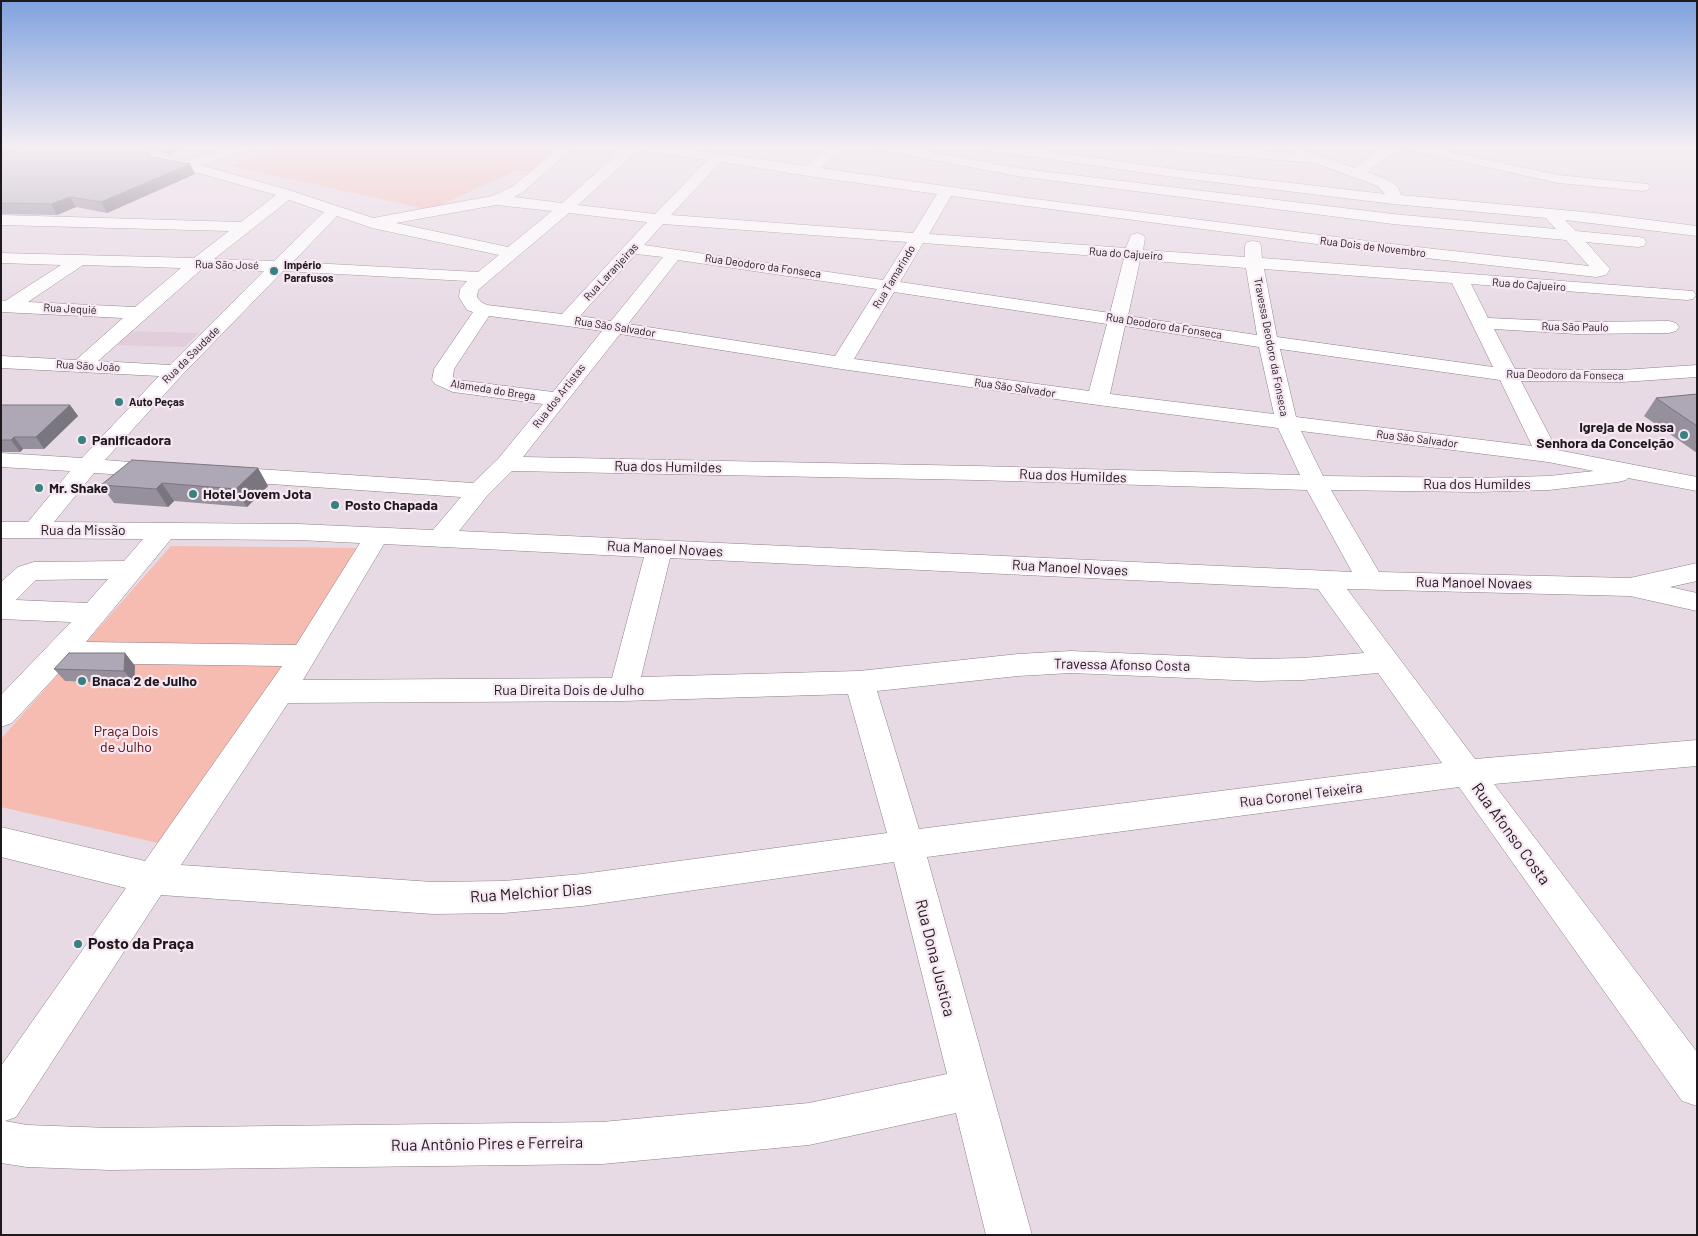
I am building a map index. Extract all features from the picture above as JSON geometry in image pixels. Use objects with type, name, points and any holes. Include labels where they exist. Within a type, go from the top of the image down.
[{"type":"street","points":[[82,365],[139,312],[242,227],[274,204]]},
{"type":"street","points":[[315,204],[372,223],[510,252]]},
{"type":"street","name":"Rua do Cajueiro","points":[[372,223],[476,204]]},
{"type":"street","name":"Rua do Cajueiro","points":[[524,204],[660,219],[1687,296]]},
{"type":"street","points":[[484,310],[474,306],[468,297],[469,289],[510,252],[570,204]]},
{"type":"street","name":"Rua Laranjeiras","points":[[567,320],[673,204]]},
{"type":"street","name":"Rua Tamarindo","points":[[841,363],[939,204]]},
{"type":"street","name":"Rua Dois de Novembro","points":[[1033,204],[1458,257],[1596,272],[1601,269],[1570,236]]},
{"type":"street","name":"Travessa Deodoro da Fonseca","points":[[1255,204],[1252,231],[1254,263],[1268,342],[1287,424],[1315,483],[1370,580]]},
{"type":"street","points":[[1270,204],[1428,222],[1638,242]]},
{"type":"street","points":[[1439,204],[1595,218],[1697,231]]},
{"type":"street","points":[[1581,204],[1595,218]]},
{"type":"street","name":"Rua da Saudade","points":[[35,530],[88,466],[175,371],[334,210]]},
{"type":"street","points":[[1530,213],[1546,234]]},
{"type":"street","points":[[1552,215],[1570,236]]},
{"type":"street","points":[[1098,399],[1142,216]]},
{"type":"street","points":[[1,220],[242,227]]},
{"type":"street","points":[[1428,222],[1458,257],[1469,280],[1481,323],[1548,455]]},
{"type":"street","name":"Rua Deodoro da Fonseca","points":[[633,248],[1117,318],[1268,342],[1507,375],[1622,376],[1697,371]]},
{"type":"street","name":"Rua dos Artistas","points":[[441,537],[479,491],[506,464],[675,253]]},
{"type":"street","name":"Rua São José","points":[[1,258],[278,266],[482,276]]},
{"type":"street","points":[[4,308],[80,260]]},
{"type":"street","name":"Rua Jequié","points":[[4,308],[139,312]]},
{"type":"street","name":"Rua São Salvador","points":[[484,310],[567,320],[841,363],[1098,399],[1548,455],[1639,471],[1697,484]]},
{"type":"street","name":"Alameda do Brega","points":[[484,310],[444,369],[442,380],[452,386],[557,399]]},
{"type":"street","name":"Rua São Paulo","points":[[1481,323],[1577,328],[1669,327]]},
{"type":"street","name":"Rua São João","points":[[1,362],[175,371]]},
{"type":"street","points":[[1,460],[176,471]]},
{"type":"street","name":"Rua dos Humildes","points":[[506,464],[1475,485],[1578,481],[1639,471]]},
{"type":"street","points":[[205,473],[479,491]]},
{"type":"street","name":"Rua da Missão","points":[[1,530],[165,530]]},
{"type":"street","points":[[1,715],[61,652],[165,530],[441,537]]},
{"type":"street","points":[[1,1102],[304,656],[376,535]]},
{"type":"street","name":"Rua Manoel Novaes","points":[[441,537],[1326,580],[1630,587],[1697,572]]},
{"type":"street","points":[[623,690],[659,549]]},
{"type":"street","points":[[1,600],[27,573],[34,571],[132,570]]},
{"type":"street","name":"Rua Afonso Costa","points":[[1326,580],[1384,662],[1697,1086]]},
{"type":"street","points":[[1630,587],[1697,602]]},
{"type":"street","points":[[1,609],[95,613]]},
{"type":"street","points":[[61,652],[304,656]]},
{"type":"street","name":"Travessa Afonso Costa","points":[[859,682],[1018,665],[1071,662],[1121,662],[1258,670],[1304,669],[1384,662]]},
{"type":"street","name":"Rua Direita Dois de Julho","points":[[279,692],[623,690],[859,682]]},
{"type":"street","name":"Rua Dona Justica","points":[[859,682],[907,846],[969,1090],[1009,1235]]},
{"type":"street","name":"Rua Coronel Teixeira","points":[[907,846],[1466,773],[1697,753]]},
{"type":"street","points":[[1,842],[152,879]]},
{"type":"street","name":"Rua Melchior Dias","points":[[152,879],[433,898],[504,897],[582,890],[907,846]]},
{"type":"street","name":"Rua Antônio Pires e Ferreira","points":[[1,1142],[27,1146],[110,1149],[602,1143],[809,1124],[969,1090]]},
{"type":"shaded area","points":[[128,331],[199,333],[184,347],[111,345]]},
{"type":"green space","points":[[401,204],[444,204],[430,210]]},
{"type":"green space","name":"Praça Dois de Julho","points":[[171,546],[361,548],[167,845],[1,807],[1,739]]},
{"type":"building","points":[[1697,394],[1697,426],[1656,398]]},
{"type":"building","points":[[1,405],[70,405],[36,437],[14,437],[11,440],[1,440]]},
{"type":"building","points":[[132,460],[258,468],[236,489],[162,483],[156,489],[101,485]]},
{"type":"building","points":[[69,653],[125,653],[124,671],[54,669]]},
{"type":"place","name":"Império Parafusos","points":[[274,271]]},
{"type":"place","name":"Auto Peças","points":[[119,402]]},
{"type":"place","name":"Igreja de Nossa Senhora da Conceição","points":[[1684,435]]},
{"type":"place","name":"Panificadora","points":[[82,440]]},
{"type":"place","name":"Mr. Shake","points":[[39,488]]},
{"type":"place","name":"Hotel Jovem Jota","points":[[193,494]]},
{"type":"place","name":"Posto Chapada","points":[[335,505]]},
{"type":"place","name":"Bnaca 2 de Julho","points":[[82,681]]},
{"type":"place","name":"Posto da Praça","points":[[78,944]]}]
